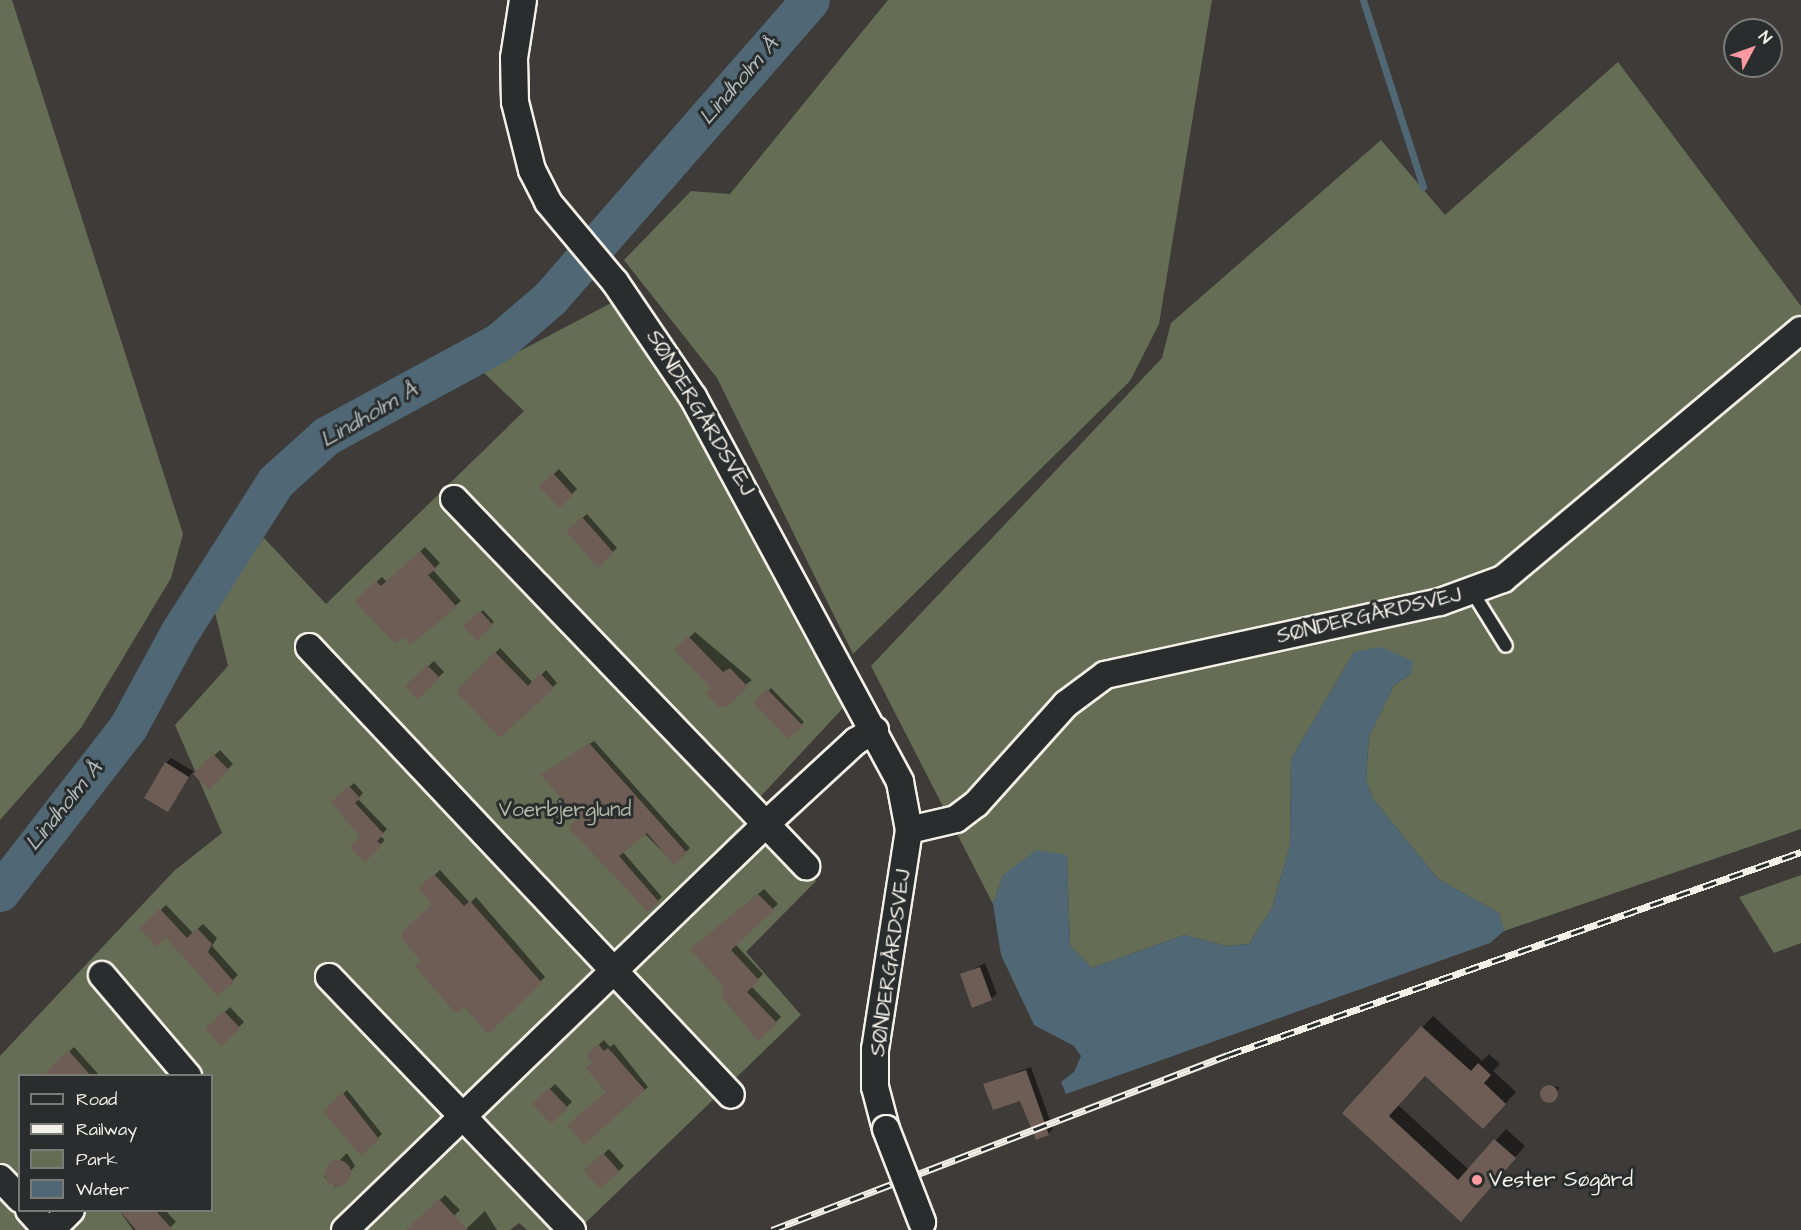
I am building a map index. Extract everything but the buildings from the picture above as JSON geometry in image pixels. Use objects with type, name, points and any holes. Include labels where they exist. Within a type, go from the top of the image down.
[{"type":"street","name":"SØNDERGÅRDSVEJ","points":[[523,0],[514,58],[521,136],[548,202],[615,282],[656,337],[747,489],[875,730],[900,782],[909,830],[875,1049],[876,1088],[886,1129],[925,1226]]},
{"type":"street","name":"SØNDERGÅRDSVEJ","points":[[909,830],[956,819],[976,804],[1066,704],[1105,675],[1473,593],[1503,579],[1801,330]]},
{"type":"street","points":[[454,499],[806,866]]},
{"type":"street","points":[[309,647],[612,972],[731,1095]]},
{"type":"street","points":[[345,1230],[462,1114],[766,824],[856,741],[875,730]]},
{"type":"street","points":[[102,975],[186,1074]]},
{"type":"street","points":[[329,976],[572,1230]]},
{"type":"street","points":[[0,1178],[18,1197]]},
{"type":"street","points":[[31,1212],[49,1230],[69,1212]]},
{"type":"lane","points":[[1473,593],[1506,646]]},
{"type":"green space","points":[[0,0],[12,0],[183,534],[171,578],[81,728],[0,820]]},
{"type":"green space","points":[[888,0],[1212,0],[1159,324],[1130,381],[853,654],[717,378],[624,260],[691,191],[730,194]]},
{"type":"green space","points":[[1618,62],[1801,306],[1801,829],[1504,931],[1499,913],[1438,879],[1373,799],[1366,780],[1369,737],[1394,685],[1411,674],[1354,652],[1291,759],[1290,845],[1272,908],[1249,944],[1227,946],[1184,935],[1092,968],[1070,946],[1067,855],[1003,875],[993,904],[871,666],[1162,358],[1171,323],[1381,140],[1445,215]]},
{"type":"green space","name":"Voerbjerglund","points":[[613,302],[694,428],[844,707],[761,796],[816,881],[746,952],[801,1015],[578,1230],[527,1230],[519,1223],[510,1230],[0,1230],[0,1056],[174,871],[222,833],[175,725],[228,666],[214,608],[264,538],[326,604],[524,411],[482,371]]},
{"type":"green space","points":[[1801,875],[1801,943],[1774,953],[1739,897]]},
{"type":"water","points":[[1381,647],[1413,661],[1411,674],[1394,685],[1369,737],[1366,780],[1373,799],[1438,879],[1499,913],[1504,931],[1490,943],[1066,1094],[1061,1082],[1074,1072],[1081,1056],[1074,1046],[1034,1025],[1001,955],[993,904],[1003,875],[1036,850],[1067,855],[1070,946],[1092,968],[1184,935],[1227,946],[1249,944],[1272,908],[1290,845],[1291,759],[1354,652]]},
{"type":"waterway","name":"Lindholm Å","points":[[0,892],[128,727],[179,633],[276,481],[326,436],[499,342],[550,298],[810,0]]},
{"type":"waterway","points":[[1363,0],[1423,187]]},
{"type":"railway","points":[[772,1230],[1228,1055],[1801,852]]},
{"type":"place","name":"Vester Søgård","points":[[1477,1180]]}]
